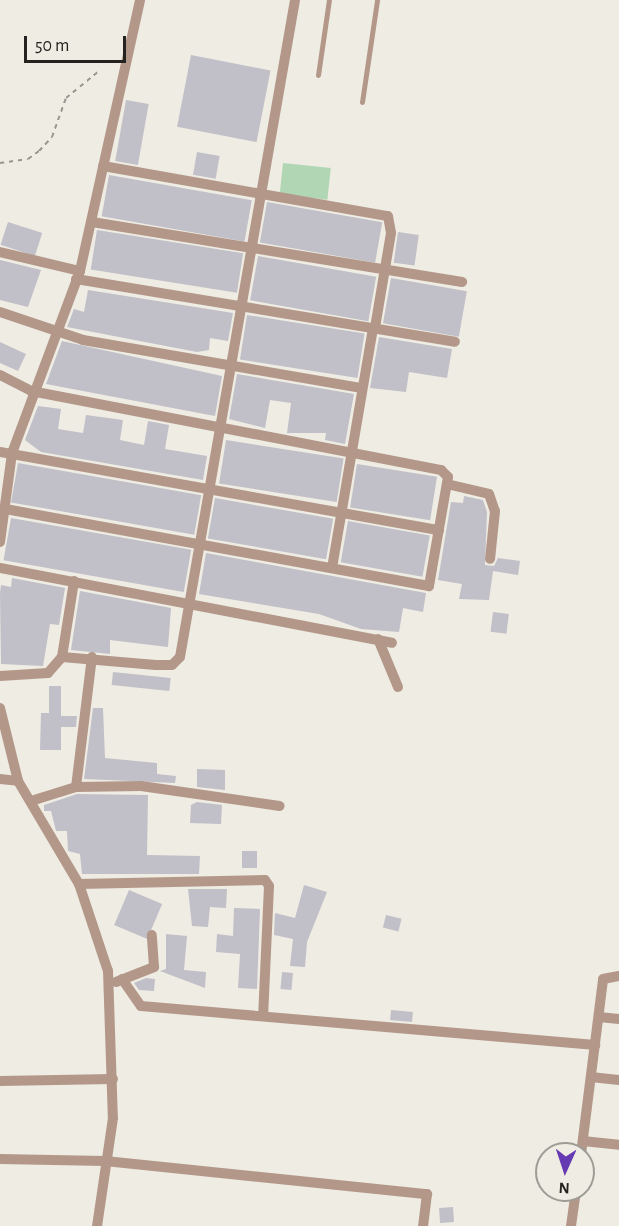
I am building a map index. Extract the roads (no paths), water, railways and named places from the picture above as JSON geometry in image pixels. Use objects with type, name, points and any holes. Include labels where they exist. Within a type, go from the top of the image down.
[{"type":"street","points":[[0,542],[12,453],[31,391],[78,275],[92,222],[140,0]]},
{"type":"street","points":[[62,657],[92,657],[171,665],[180,657],[218,427],[295,0]]},
{"type":"street","points":[[103,166],[388,216],[386,270],[362,388],[332,568]]},
{"type":"street","points":[[92,222],[462,282]]},
{"type":"street","points":[[0,252],[78,275],[240,308],[455,342]]},
{"type":"street","points":[[0,312],[54,331],[362,388]]},
{"type":"street","points":[[0,375],[31,391],[445,471],[447,484],[429,586],[198,543],[2,516]]},
{"type":"street","points":[[0,452],[208,487],[439,530]]},
{"type":"street","points":[[447,484],[489,494],[495,511],[490,558]]},
{"type":"street","points":[[0,568],[392,642]]},
{"type":"street","points":[[0,676],[48,673],[62,657],[74,581]]},
{"type":"street","points":[[378,639],[398,687]]},
{"type":"street","points":[[76,787],[92,657]]},
{"type":"street","points":[[0,708],[18,780],[79,884],[110,984],[113,1078],[97,1226]]},
{"type":"street","points":[[0,779],[18,780]]},
{"type":"street","points":[[31,801],[76,787],[165,788],[280,806]]},
{"type":"street","points":[[79,884],[265,880],[269,886],[263,1016]]},
{"type":"street","points":[[110,984],[154,967],[152,935]]},
{"type":"street","points":[[619,976],[603,979],[583,1141],[619,1145]]},
{"type":"street","points":[[122,979],[141,1006],[595,1045]]},
{"type":"street","points":[[599,1017],[619,1019]]},
{"type":"street","points":[[591,1077],[619,1080]]},
{"type":"street","points":[[0,1081],[113,1078]]},
{"type":"street","points":[[0,1159],[105,1161],[427,1194],[423,1226]]},
{"type":"street","points":[[571,1226],[574,1202]]},
{"type":"lane","points":[[318,75],[329,0]]},
{"type":"lane","points":[[362,102],[377,0]]}]
